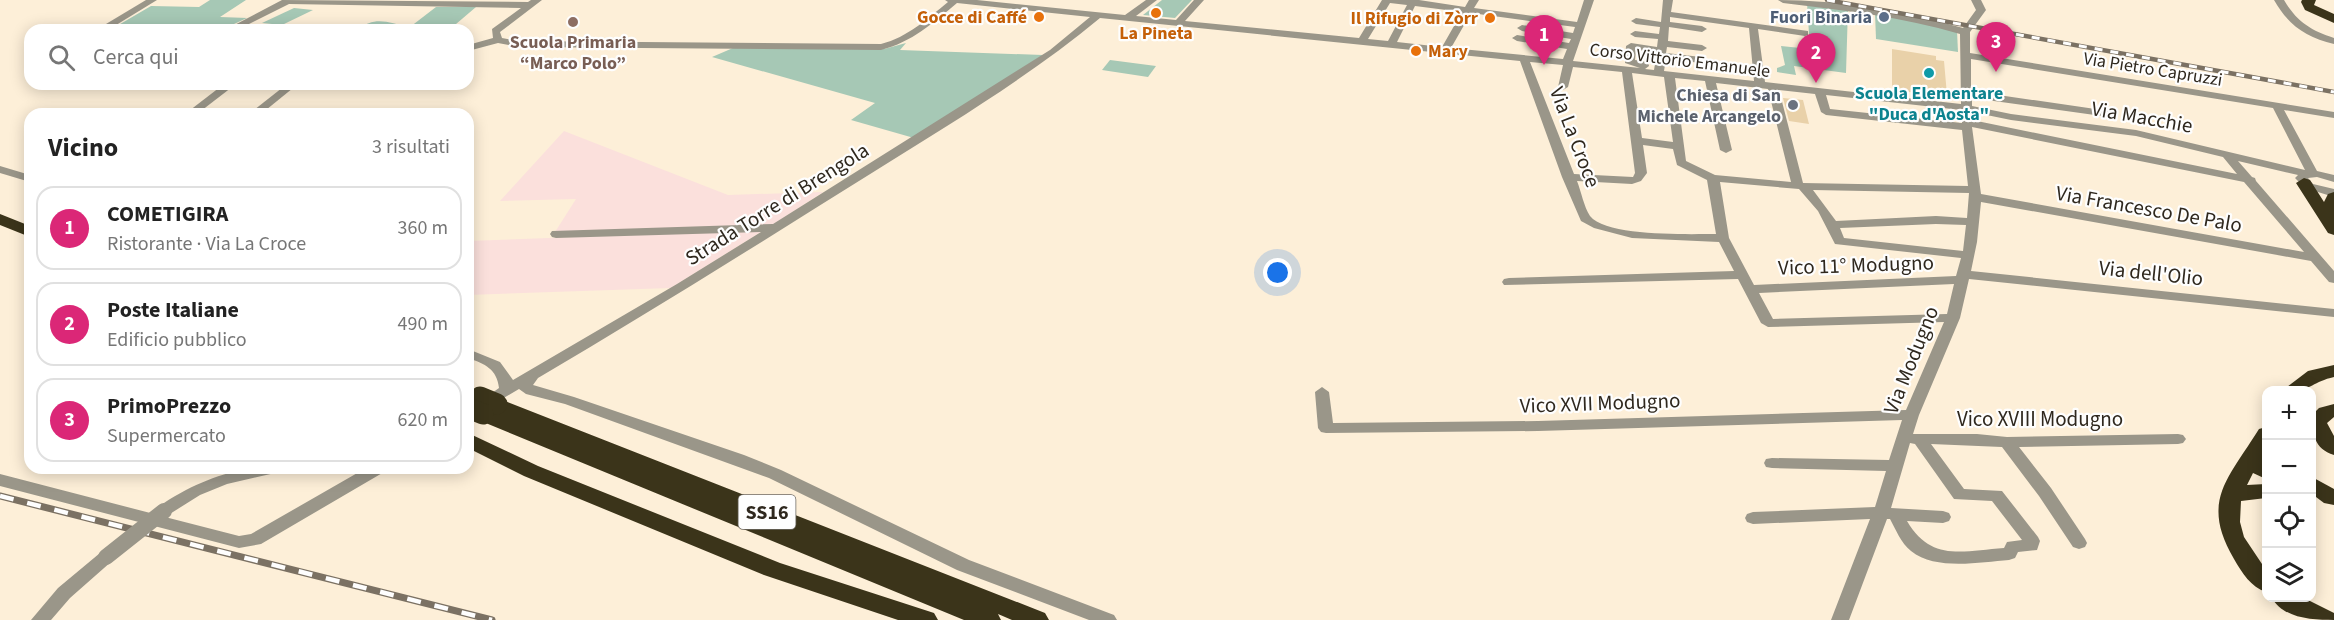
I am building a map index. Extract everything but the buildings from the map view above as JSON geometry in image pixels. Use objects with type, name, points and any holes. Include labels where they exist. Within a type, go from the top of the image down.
[{"type":"highway","points":[[2310,0],[2307,2],[2309,7],[2331,17]]},
{"type":"highway","points":[[2307,177],[2330,224]]},
{"type":"highway","points":[[2330,224],[2334,195]]},
{"type":"highway","points":[[0,207],[24,217]]},
{"type":"highway","points":[[0,219],[24,229]]},
{"type":"highway","points":[[2299,386],[2315,375],[2334,371]]},
{"type":"highway","name":"SS16","points":[[482,403],[989,620]]},
{"type":"highway","name":"SS16","points":[[482,403],[1037,620]]},
{"type":"highway","points":[[2334,410],[2326,412],[2316,422],[2323,437],[2334,448]]},
{"type":"highway","points":[[2262,580],[2256,575],[2233,541],[2226,515],[2231,494],[2261,465],[2265,440]]},
{"type":"highway","points":[[474,443],[531,471],[772,569],[926,620]]},
{"type":"highway","points":[[2231,494],[2262,491]]},
{"type":"highway","points":[[2293,602],[2326,620]]},
{"type":"street","points":[[110,24],[152,0]]},
{"type":"street","name":"Corso Vittorio Emanuele","points":[[950,0],[1664,74],[1714,77],[1760,86],[1968,108]]},
{"type":"street","points":[[474,46],[498,40],[519,44],[881,47],[908,37],[956,0]]},
{"type":"street","points":[[1128,17],[1152,0]]},
{"type":"street","points":[[1179,22],[1199,0]]},
{"type":"street","points":[[1362,41],[1388,0],[1580,25]]},
{"type":"street","points":[[1445,50],[1474,0]]},
{"type":"street","points":[[1563,87],[1568,63],[1589,0]]},
{"type":"street","points":[[1638,141],[1680,146],[1664,74],[1662,45],[1668,0]]},
{"type":"street","points":[[1783,0],[1860,9],[1934,23],[1965,32],[1981,10],[1976,0]]},
{"type":"street","points":[[2279,0],[2286,15],[2297,27],[2334,41]]},
{"type":"street","points":[[242,24],[288,1],[534,2]]},
{"type":"street","points":[[498,40],[495,31],[534,2]]},
{"type":"street","points":[[1391,44],[1414,2]]},
{"type":"street","name":"Strada Torre di Brengola","points":[[482,403],[531,378],[682,287],[1053,52],[1099,14]]},
{"type":"street","points":[[1509,57],[1526,18]]},
{"type":"street","points":[[1549,33],[1552,21]]},
{"type":"street","points":[[1636,21],[1753,26],[1805,33]]},
{"type":"street","points":[[1665,21],[1702,29]]},
{"type":"street","points":[[1753,26],[1760,86]]},
{"type":"street","name":"Via Modugno","points":[[1840,620],[1888,513],[1894,466],[1903,437],[1953,318],[1963,277],[1973,222],[1974,193],[1968,125],[1965,32]]},
{"type":"street","points":[[1520,33],[1575,42]]},
{"type":"street","points":[[1520,33],[1549,33],[1575,42]]},
{"type":"street","points":[[1635,34],[1701,60]]},
{"type":"street","points":[[1644,71],[1644,64],[1630,63],[1631,46],[1701,46]]},
{"type":"street","name":"Via Pietro Capruzzi","points":[[1966,55],[2333,117]]},
{"type":"street","name":"Via La Croce","points":[[1524,58],[1585,218],[1595,226],[1646,237],[1723,238]]},
{"type":"street","points":[[1568,177],[1632,181],[1637,179],[1641,173],[1627,70]]},
{"type":"street","points":[[1714,77],[1726,150]]},
{"type":"street","points":[[1773,87],[1800,186],[1809,191],[1833,225],[1839,241],[1967,255]]},
{"type":"street","points":[[198,108],[223,90]]},
{"type":"street","points":[[262,108],[285,90]]},
{"type":"street","points":[[1820,92],[1826,112],[1968,125],[2251,180]]},
{"type":"street","points":[[1968,94],[2109,114]]},
{"type":"street","points":[[2277,106],[2307,177],[2322,191],[2334,195]]},
{"type":"street","name":"Via Macchie","points":[[1968,108],[2011,117],[2136,133],[2265,162],[2307,177]]},
{"type":"street","name":"Via Francesco De Palo","points":[[1680,146],[1681,163],[1713,178],[1800,186],[1974,193],[2317,258]]},
{"type":"street","points":[[2226,154],[2251,180],[2334,279]]},
{"type":"street","points":[[0,169],[24,177]]},
{"type":"street","points":[[2307,177],[2333,178]]},
{"type":"street","points":[[1713,178],[1723,238],[1768,323],[1953,318]]},
{"type":"street","points":[[1833,225],[1936,220],[1973,222]]},
{"type":"street","points":[[556,234],[775,228]]},
{"type":"street","points":[[1509,282],[1743,275]]},
{"type":"street","name":"Vico 11° Modugno","points":[[1751,289],[1963,277]]},
{"type":"street","name":"Via dell'Olio","points":[[1963,277],[2334,313]]},
{"type":"street","points":[[474,355],[500,366],[506,376],[482,403]]},
{"type":"street","points":[[531,378],[525,384],[531,391],[569,400],[738,459],[775,474],[963,565],[1108,620]]},
{"type":"street","name":"Vico XVII Modugno","points":[[1322,392],[1326,428],[1538,426],[1911,415]]},
{"type":"street","name":"Vico XVIII Modugno","points":[[1903,437],[1920,440],[1977,439],[2007,442],[2178,439]]},
{"type":"street","points":[[1888,513],[1915,545],[1931,554],[1942,556],[2009,554],[2013,546],[2031,546],[2032,541],[1996,495],[1960,495],[1920,440]]},
{"type":"street","points":[[2007,442],[2045,492],[2079,543]]},
{"type":"street","points":[[1772,463],[1894,466]]},
{"type":"street","points":[[40,620],[64,593],[164,511],[194,490],[223,479],[247,474]]},
{"type":"street","points":[[0,480],[239,542],[255,540],[368,474]]},
{"type":"street","points":[[1753,518],[1888,513],[1943,517]]},
{"type":"shaded area","points":[[564,131],[728,195],[823,192],[771,226],[555,232],[576,199],[500,201]]},
{"type":"shaded area","points":[[764,230],[671,288],[474,295],[474,241]]},
{"type":"green space","points":[[210,0],[246,0],[220,17],[247,18],[234,24],[120,24],[151,6],[199,7]]},
{"type":"green space","points":[[1162,0],[1192,0],[1175,18],[1143,15]]},
{"type":"green space","points":[[1807,3],[1848,8],[1846,73],[1794,66],[1796,75],[1777,72],[1777,68],[1785,65],[1781,46],[1810,49]]},
{"type":"green space","points":[[436,7],[476,7],[456,24],[414,24]]},
{"type":"green space","points":[[294,8],[313,10],[284,24],[262,23]]},
{"type":"green space","points":[[1875,13],[1957,31],[1958,52],[1876,39]]},
{"type":"green space","points":[[376,21],[397,24],[367,24]]},
{"type":"green space","points":[[906,43],[900,50],[1043,55],[914,138],[851,120],[875,103],[712,57],[733,48],[884,49]]},
{"type":"green space","points":[[1110,60],[1156,66],[1148,77],[1102,70]]},
{"type":"railway","points":[[1827,0],[2334,92]]},
{"type":"railway","points":[[0,496],[492,620]]},
{"type":"place","name":"La Pineta","points":[[1156,13]]},
{"type":"place","name":"Gocce di Caffé","points":[[1039,17]]},
{"type":"place","name":"Fuori Binaria","points":[[1884,17]]},
{"type":"place","name":"Il Rifugio di Zòrr","points":[[1490,18]]},
{"type":"place","name":"Scuola Primaria “Marco Polo”","points":[[573,22]]},
{"type":"place","name":"Mary","points":[[1416,51]]},
{"type":"place","name":"COMETIGIRA","points":[[1544,65]]},
{"type":"place","name":"PrimoPrezzo","points":[[1996,72]]},
{"type":"place","name":"Scuola Elementare \"Duca d'Aosta\"","points":[[1929,73]]},
{"type":"place","name":"Poste Italiane","points":[[1816,83]]},
{"type":"place","name":"Chiesa di San Michele Arcangelo","points":[[1793,105]]}]
